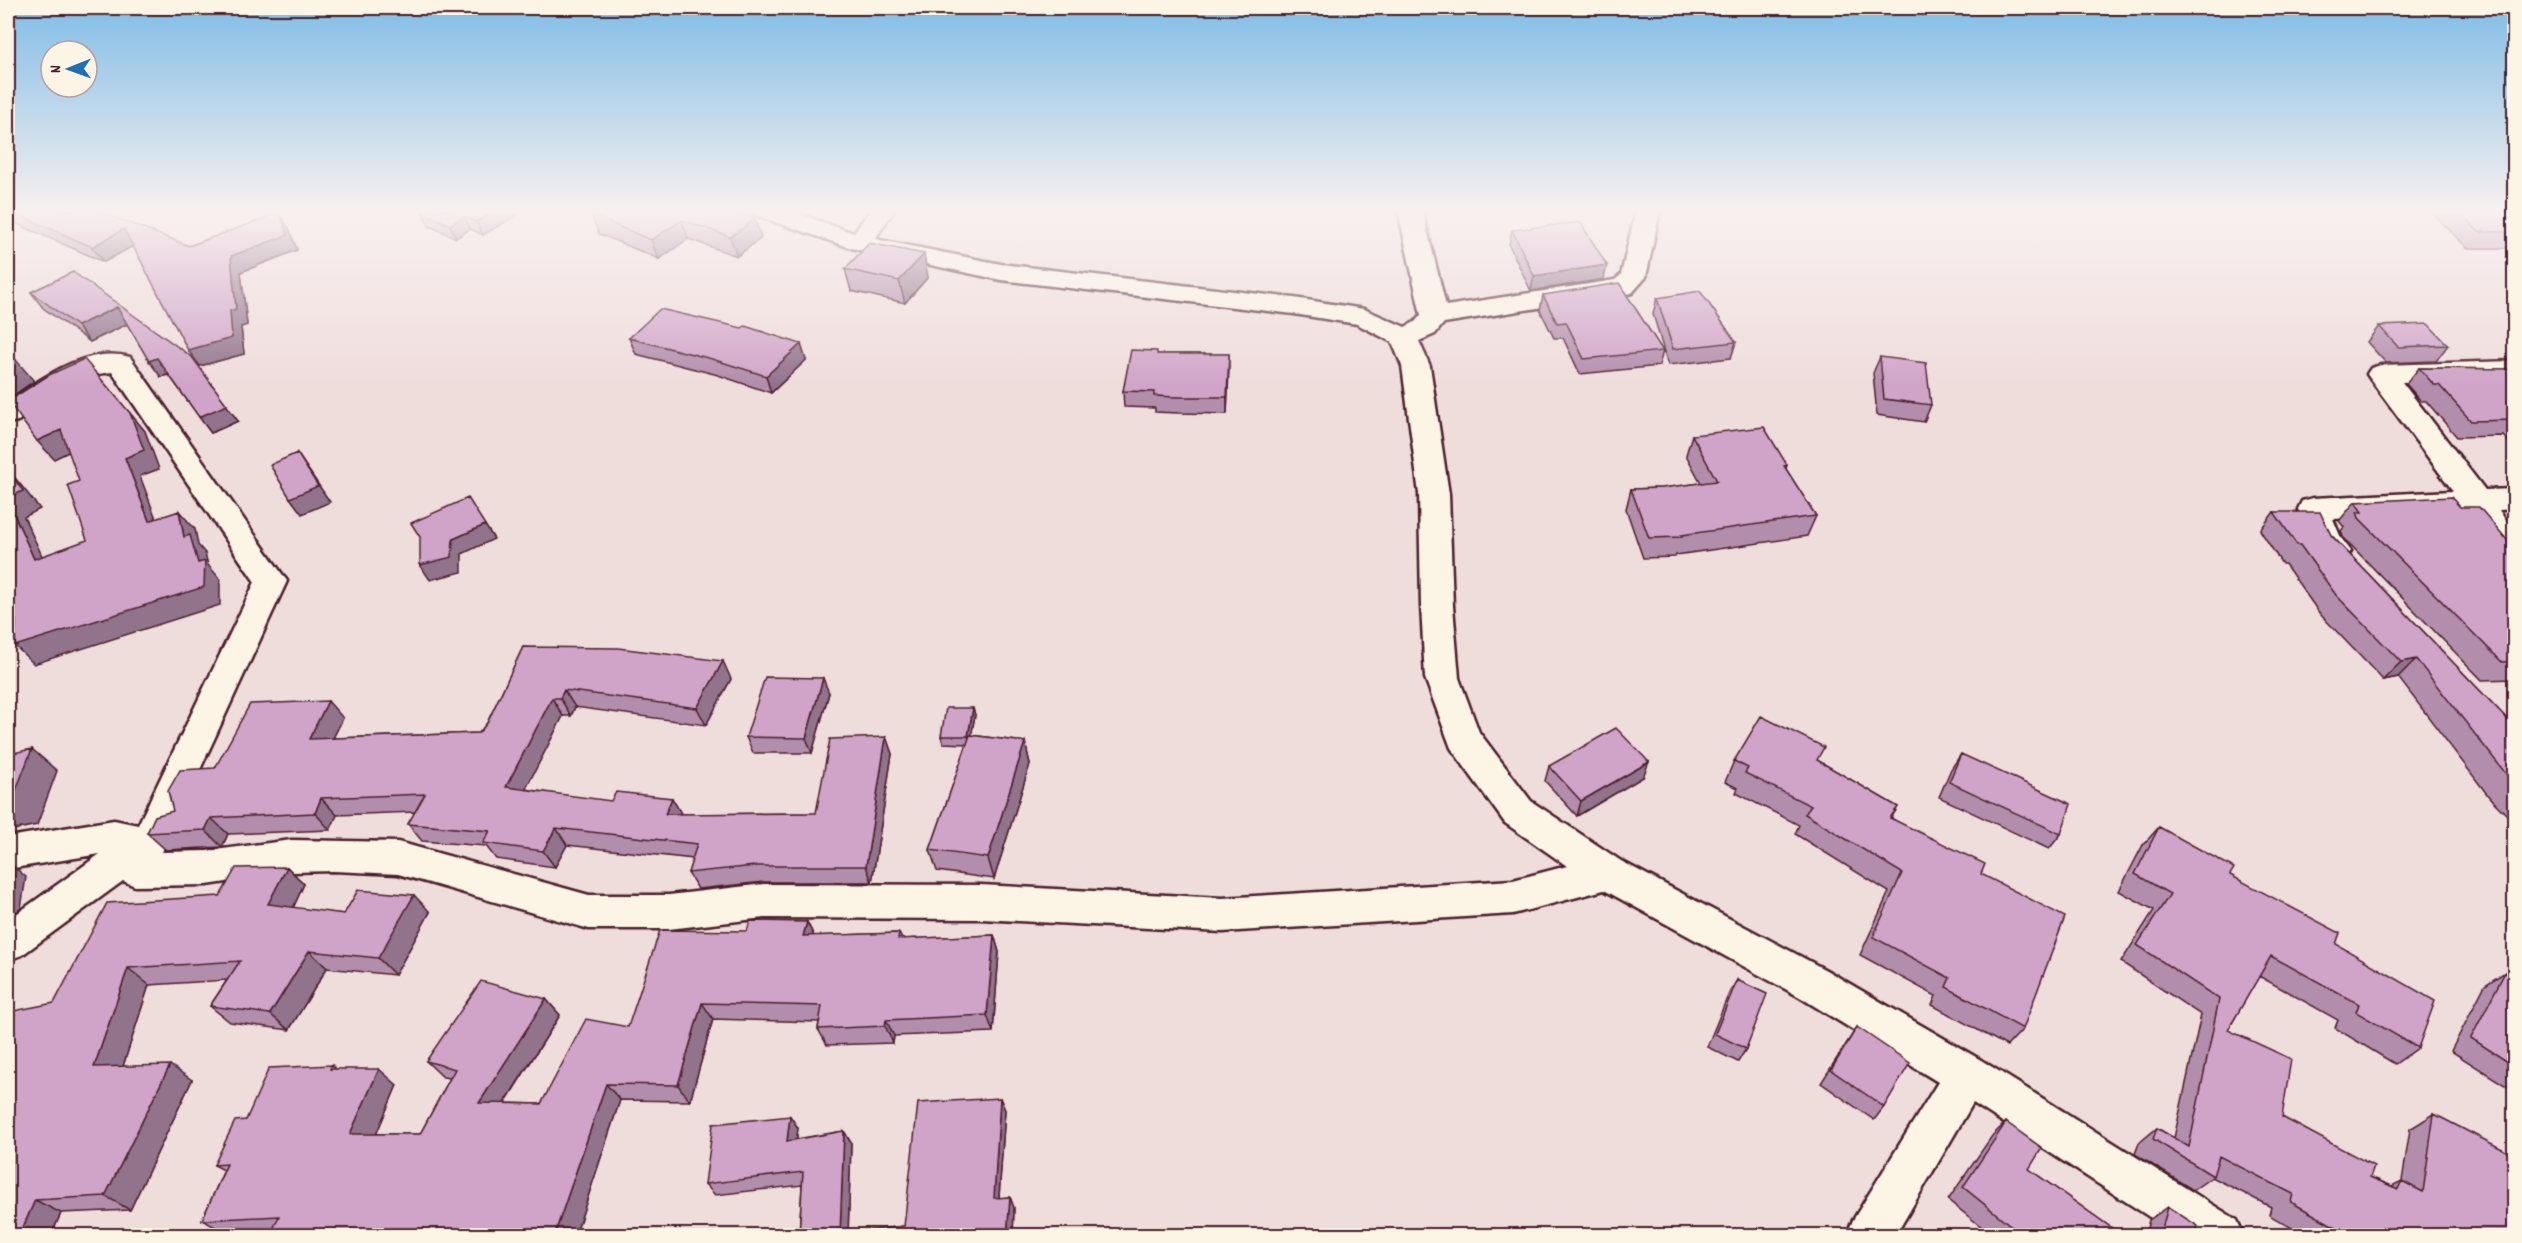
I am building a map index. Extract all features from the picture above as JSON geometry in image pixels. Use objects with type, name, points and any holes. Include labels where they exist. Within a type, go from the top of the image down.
[{"type":"street","points":[[982,268],[1294,306],[1364,317],[1404,337],[1416,366],[1434,494],[1437,606],[1442,678],[1464,738],[1518,812],[1607,873],[1812,982],[2221,1236]]},
{"type":"street","points":[[1424,268],[1435,316]]},
{"type":"street","points":[[1404,337],[1425,328],[1435,316],[1623,286],[1633,277],[1635,268]]},
{"type":"street","points":[[8,414],[87,366],[110,362],[120,363],[271,581],[134,861],[8,942]]},
{"type":"street","points":[[2514,370],[2380,374],[2476,501],[2514,557]]},
{"type":"street","points":[[2352,569],[2328,544],[2313,509],[2514,499]]},
{"type":"street","points":[[8,854],[114,836],[132,839],[134,861]]},
{"type":"street","points":[[134,861],[207,868],[292,856],[398,858],[589,912],[669,912],[764,901],[981,902],[1222,915],[1513,897],[1607,873]]},
{"type":"street","points":[[1869,1236],[1966,1076]]},
{"type":"building","points":[[145,268],[232,268],[236,309],[230,311],[232,338],[188,350]]},
{"type":"building","points":[[846,268],[911,268],[899,281]]},
{"type":"building","points":[[1530,268],[1587,268],[1534,276]]},
{"type":"building","points":[[73,272],[192,357],[227,405],[199,417],[157,358],[149,361],[117,307],[77,326],[31,292]]},
{"type":"building","points":[[1619,283],[1663,351],[1584,359],[1566,322],[1557,323],[1543,295]]},
{"type":"building","points":[[1700,291],[1736,342],[1673,349],[1657,298]]},
{"type":"building","points":[[660,309],[742,328],[745,326],[801,344],[766,376],[712,359],[629,338]]},
{"type":"building","points":[[2428,324],[2448,345],[2398,347],[2379,326]]},
{"type":"building","points":[[1131,350],[1157,351],[1157,354],[1229,354],[1227,397],[1154,396],[1154,392],[1123,391]]},
{"type":"building","points":[[8,353],[16,360],[8,366]]},
{"type":"building","points":[[1880,357],[1926,363],[1931,405],[1884,399]]},
{"type":"building","points":[[84,359],[130,413],[144,450],[125,458],[149,521],[179,511],[184,537],[190,535],[198,563],[205,561],[204,587],[15,646],[16,620],[8,623],[8,501],[34,559],[87,540],[68,485],[79,481],[61,430],[37,441],[8,401],[49,375]]},
{"type":"building","points":[[2419,368],[2514,369],[2514,420],[2471,421],[2439,385],[2434,385]]},
{"type":"building","points":[[1764,427],[1787,465],[1784,466],[1816,516],[1681,535],[1682,537],[1649,538],[1631,489],[1662,488],[1717,481],[1692,435]]},
{"type":"building","points":[[297,453],[318,486],[290,498],[270,465]]},
{"type":"building","points":[[8,471],[23,491],[8,498]]},
{"type":"building","points":[[2451,497],[2460,507],[2479,507],[2514,548],[2514,661],[2502,662],[2359,518],[2357,512],[2362,512],[2355,502]]},
{"type":"building","points":[[468,498],[485,525],[453,539],[452,557],[420,565],[420,537],[411,523]]},
{"type":"building","points":[[2274,512],[2320,512],[2331,535],[2514,726],[2514,784],[2416,659],[2401,662],[2336,595]]},
{"type":"building","points":[[523,647],[618,648],[723,661],[697,708],[564,690],[560,698],[552,698],[506,787],[611,801],[616,792],[672,798],[665,814],[816,813],[830,739],[886,737],[866,866],[755,866],[688,873],[697,844],[556,828],[543,851],[483,843],[490,831],[408,824],[425,794],[321,798],[315,813],[211,818],[205,830],[147,833],[155,816],[173,811],[168,791],[180,770],[215,768],[250,704],[328,701],[309,739],[479,733],[487,723]]},
{"type":"building","points":[[765,677],[823,678],[806,738],[746,737]]},
{"type":"building","points":[[946,708],[973,708],[968,736],[941,736]]},
{"type":"building","points":[[1761,716],[1824,747],[1817,760],[1898,807],[1890,818],[1985,864],[1981,874],[2065,917],[2023,1029],[1946,987],[1950,978],[1873,937],[1902,873],[1805,814],[1811,806],[1745,773],[1748,768],[1734,761]]},
{"type":"building","points":[[1616,728],[1649,762],[1581,801],[1549,766]]},
{"type":"building","points":[[970,735],[1025,742],[988,858],[930,850]]},
{"type":"building","points":[[32,749],[11,803],[8,804],[8,754]]},
{"type":"building","points":[[1961,754],[2071,804],[2061,834],[1949,782]]},
{"type":"building","points":[[2159,827],[2234,868],[2230,875],[2340,933],[2336,944],[2435,1001],[2418,1048],[2356,1012],[2359,1004],[2271,956],[2228,1030],[2291,1059],[2282,1117],[2374,1166],[2370,1177],[2398,1189],[2402,1181],[2423,1192],[2434,1114],[2514,1155],[2514,1236],[2352,1236],[2291,1202],[2293,1194],[2219,1156],[2213,1176],[2153,1139],[2157,1128],[2189,1147],[2219,999],[2137,945],[2170,894],[2135,874]]},
{"type":"building","points":[[287,867],[268,904],[344,914],[358,890],[414,895],[378,958],[309,951],[270,1014],[210,1006],[240,961],[128,968],[94,1067],[170,1065],[105,1196],[35,1200],[19,1236],[8,1236],[8,1012],[54,1003],[107,903],[220,896],[236,868]]},
{"type":"building","points":[[750,921],[807,922],[803,936],[899,933],[898,939],[994,935],[987,1015],[886,1020],[885,1026],[818,1029],[822,1006],[702,1003],[678,1085],[606,1084],[554,1236],[270,1236],[279,1216],[202,1220],[227,1164],[214,1165],[235,1121],[246,1120],[269,1068],[332,1065],[330,1069],[379,1069],[350,1134],[420,1134],[455,1069],[426,1061],[481,981],[546,999],[479,1103],[541,1104],[586,1019],[628,1027],[660,930],[747,931]]},
{"type":"building","points":[[2505,972],[2514,977],[2514,1066],[2471,1038]]},
{"type":"building","points":[[1737,980],[1767,994],[1746,1049],[1715,1034]]},
{"type":"building","points":[[1857,1027],[1910,1063],[1884,1107],[1831,1070]]},
{"type":"building","points":[[1000,1098],[994,1198],[1010,1197],[1007,1236],[799,1236],[803,1172],[705,1184],[713,1124],[790,1116],[787,1141],[844,1131],[840,1234],[904,1226],[918,1103]]},
{"type":"building","points":[[2006,1122],[2042,1148],[2029,1169],[2123,1236],[2024,1236],[1963,1187]]},
{"type":"building","points":[[2168,1207],[2198,1226],[2195,1236],[2160,1236]]}]
